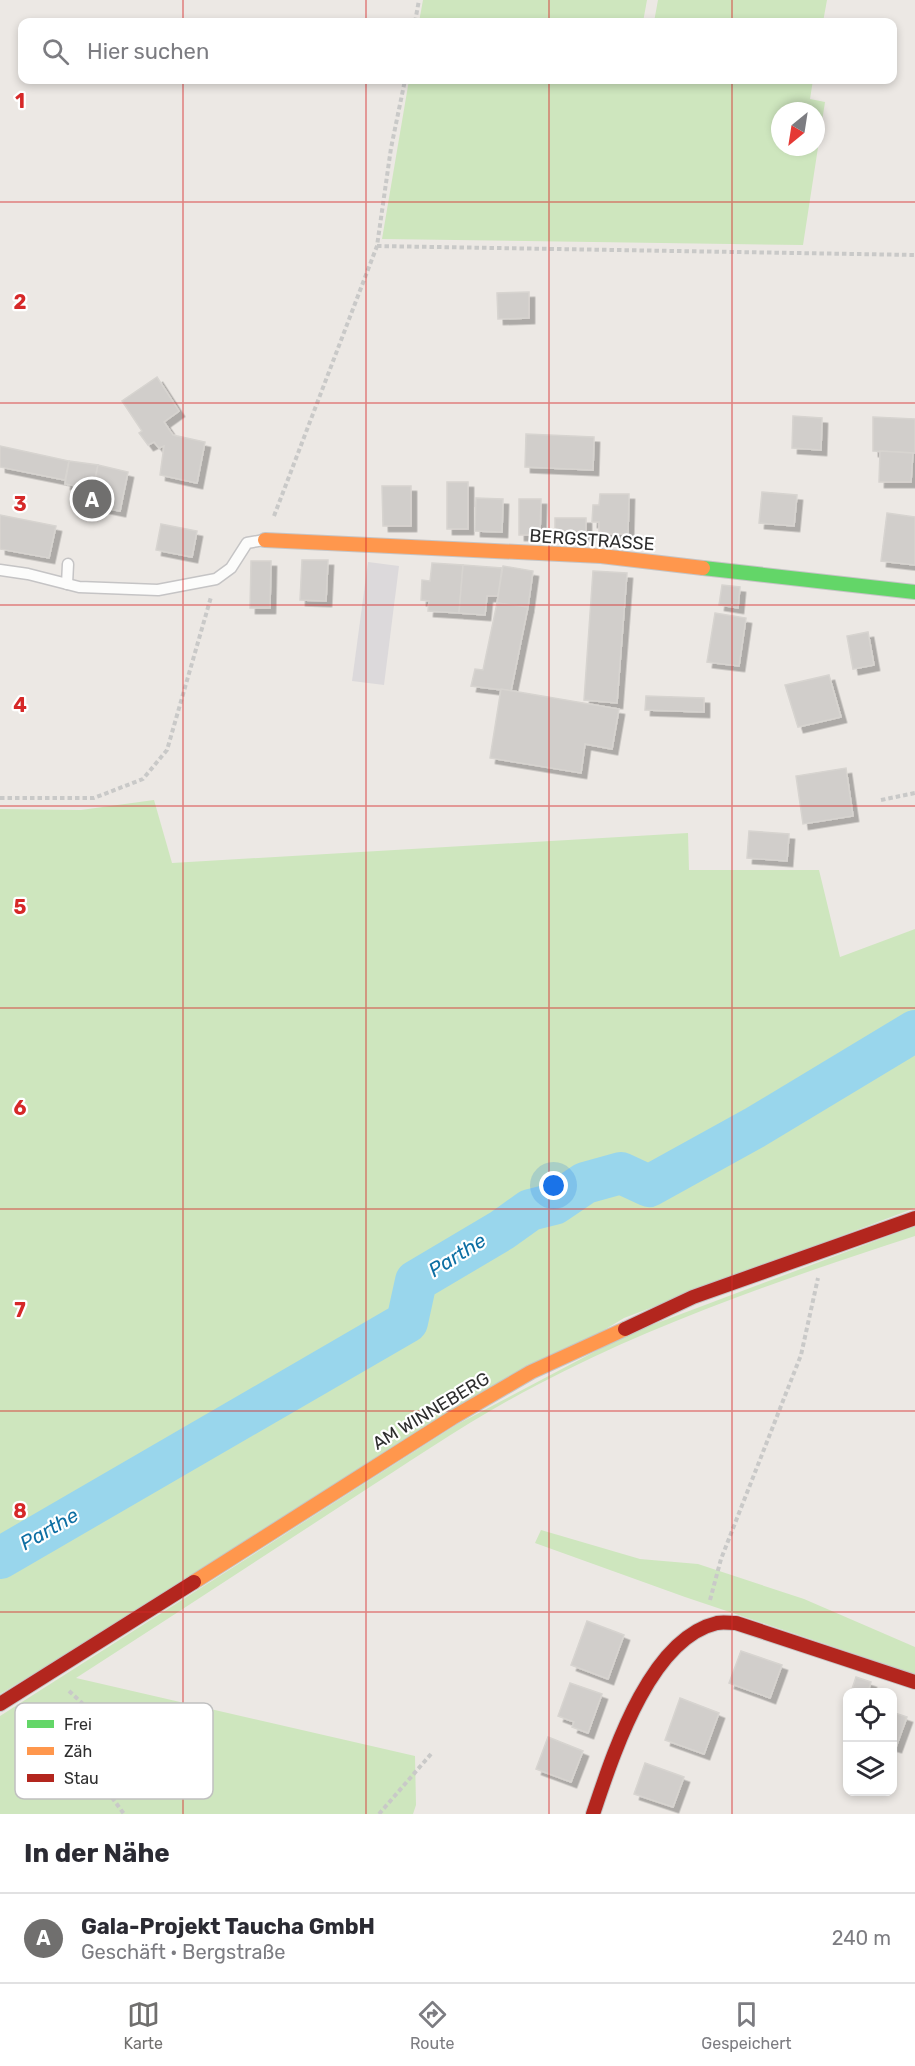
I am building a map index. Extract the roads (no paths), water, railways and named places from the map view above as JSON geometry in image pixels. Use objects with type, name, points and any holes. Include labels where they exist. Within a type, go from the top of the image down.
[{"type":"street","name":"BERGSTRASSE","points":[[265,540],[601,556],[915,592]]},
{"type":"street","name":"AM WINNEBERG","points":[[0,1704],[452,1418],[531,1372],[693,1297],[915,1218]]},
{"type":"street","points":[[593,1814],[635,1703],[662,1665],[687,1639],[718,1623],[736,1623],[915,1682]]},
{"type":"lane","points":[[0,570],[79,587],[158,590],[216,579],[231,568],[247,543],[265,540]]},
{"type":"lane","points":[[67,584],[68,564]]},
{"type":"waterway","name":"Parthe","points":[[0,1558],[407,1322],[416,1281],[502,1230],[530,1210],[554,1204],[585,1183],[621,1173],[649,1186],[754,1128],[915,1031]]},
{"type":"place","name":"Gala-Projekt Taucha GmbH","points":[[92,499]]}]
